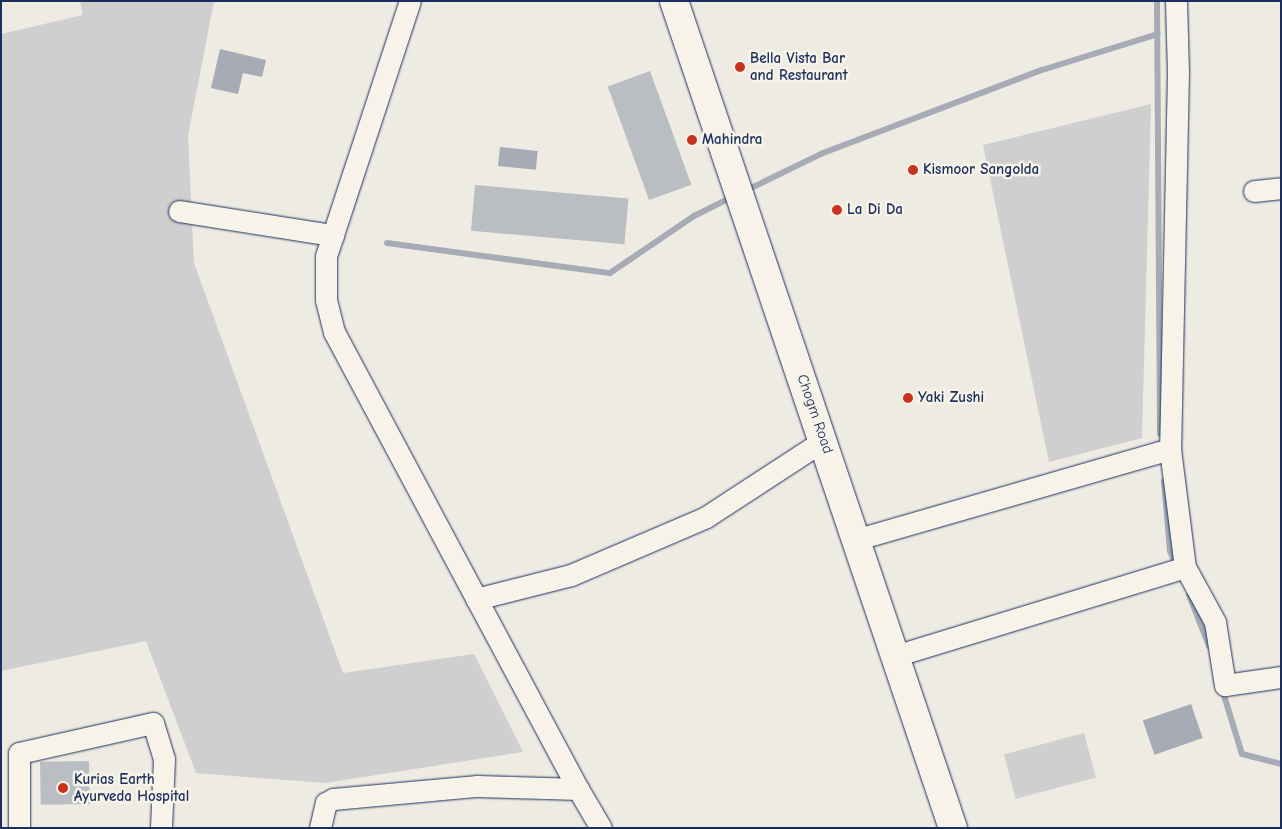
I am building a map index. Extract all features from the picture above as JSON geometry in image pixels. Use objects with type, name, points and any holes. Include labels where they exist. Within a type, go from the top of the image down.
[{"type":"main road","name":"Chogm Road","points":[[674,1],[898,655],[953,828]]},
{"type":"street","points":[[410,1],[326,256],[326,300],[334,332],[578,789],[601,828]]},
{"type":"street","points":[[1176,1],[1170,449],[1185,567],[1215,622],[1225,685],[1281,677]]},
{"type":"street","points":[[1254,191],[1281,188]]},
{"type":"street","points":[[179,211],[333,235]]},
{"type":"street","points":[[476,599],[571,575],[706,517],[824,440]]},
{"type":"street","points":[[858,539],[1170,449]]},
{"type":"street","points":[[898,655],[1185,567]]},
{"type":"street","points":[[19,828],[19,753],[154,723],[164,758],[161,828]]},
{"type":"street","points":[[320,828],[326,803],[362,795],[477,786],[578,789]]},
{"type":"shaded area","points":[[80,1],[214,1],[188,136],[194,263],[343,673],[474,654],[523,752],[325,783],[196,773],[146,641],[1,671],[1,34],[83,15]]},
{"type":"shaded area","points":[[220,49],[266,60],[262,77],[243,73],[238,94],[211,88]]},
{"type":"shaded area","points":[[1151,104],[1142,438],[1049,462],[983,145]]},
{"type":"shaded area","points":[[500,147],[538,151],[536,170],[498,166]]},
{"type":"shaded area","points":[[1191,704],[1203,738],[1154,755],[1143,721]]},
{"type":"shaded area","points":[[1084,733],[1096,777],[1016,799],[1004,754]]},
{"type":"building","points":[[650,71],[691,185],[649,200],[608,86]]},
{"type":"building","points":[[475,185],[628,198],[624,244],[471,231]]},
{"type":"building","points":[[89,761],[90,804],[41,805],[40,762]]},
{"type":"waterway","points":[[1157,1],[1160,434]]},
{"type":"waterway","points":[[745,191],[823,153],[1042,70],[1158,34]]},
{"type":"waterway","points":[[387,243],[610,273],[694,216],[734,196]]},
{"type":"waterway","points":[[1164,481],[1170,551],[1177,567]]},
{"type":"waterway","points":[[1189,595],[1209,646]]},
{"type":"waterway","points":[[1222,689],[1242,754],[1281,764]]},
{"type":"place","name":"Bella Vista Bar and Restaurant","points":[[740,67]]},
{"type":"place","name":"Mahindra","points":[[692,140]]},
{"type":"place","name":"Kismoor Sangolda","points":[[913,170]]},
{"type":"place","name":"La Di Da","points":[[837,210]]},
{"type":"place","name":"Yaki Zushi","points":[[908,398]]},
{"type":"place","name":"Kurias Earth Ayurveda Hospital","points":[[63,788]]}]
